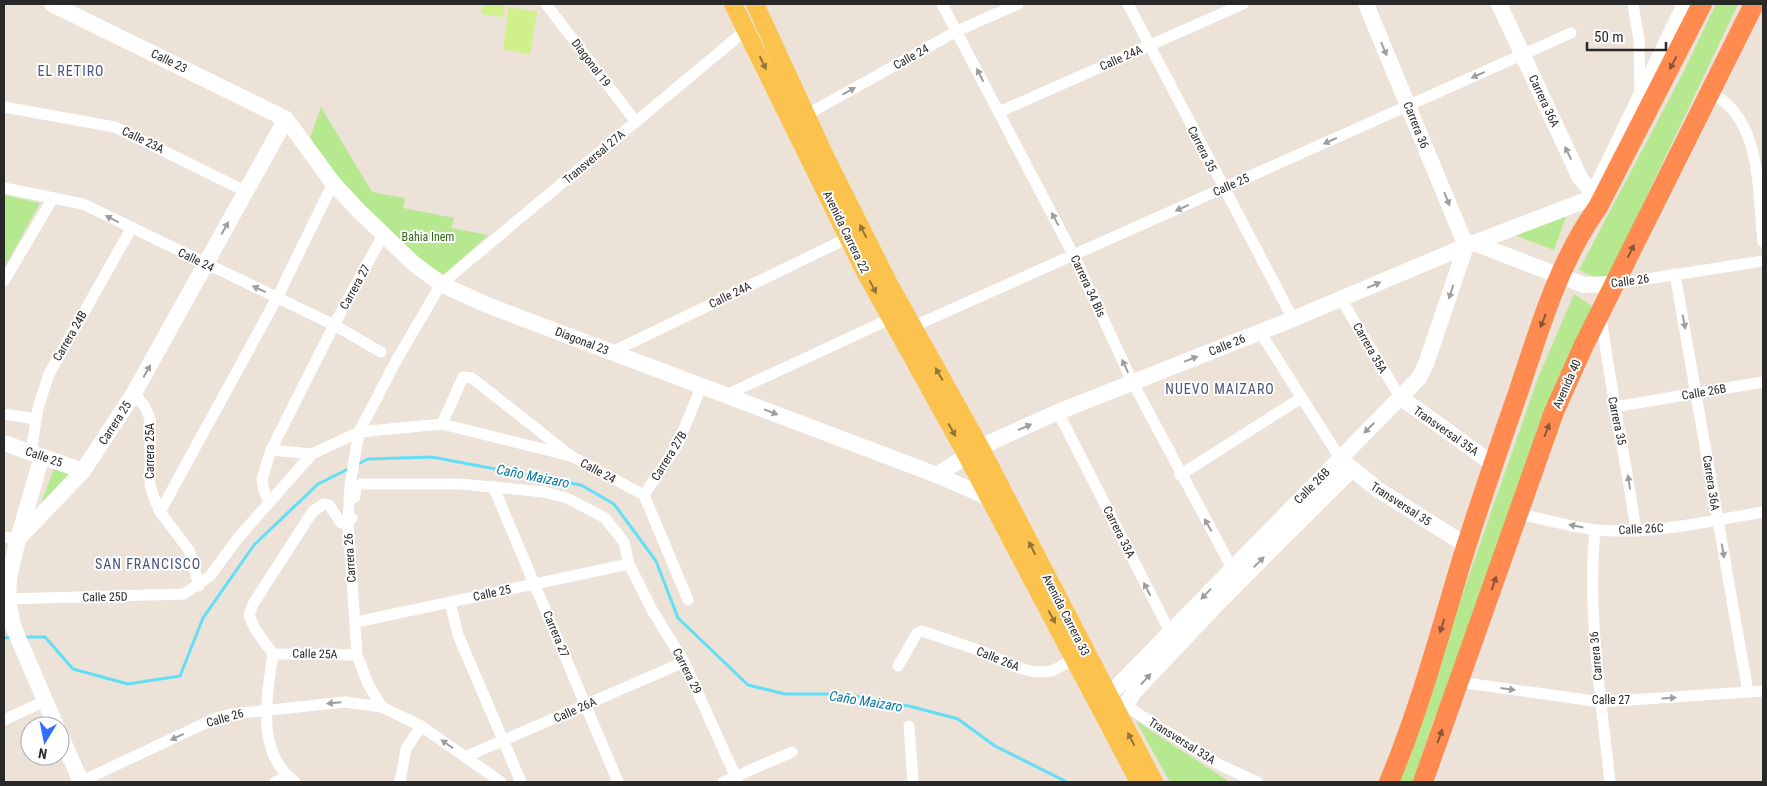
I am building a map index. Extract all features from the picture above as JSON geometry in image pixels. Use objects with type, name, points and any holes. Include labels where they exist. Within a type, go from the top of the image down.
[{"type":"highway","points":[[1390,781],[1428,674],[1466,546],[1493,464],[1541,324],[1560,275],[1582,229],[1598,207],[1685,41],[1702,4]]},
{"type":"highway","points":[[1685,41],[1702,28],[1712,4]]},
{"type":"highway","points":[[1735,43],[1736,26],[1744,4]]},
{"type":"highway","name":"Avenida 40","points":[[1423,782],[1460,682],[1554,412],[1601,311],[1754,4]]},
{"type":"main road","name":"Avenida Carrera 22","points":[[733,4],[890,319],[973,452]]},
{"type":"main road","name":"Avenida Carrera 22","points":[[755,4],[806,115],[973,452]]},
{"type":"main road","name":"Avenida Carrera 33","points":[[973,452],[988,497],[1139,782]]},
{"type":"main road","name":"Avenida Carrera 33","points":[[973,452],[1108,696],[1123,712],[1154,782]]},
{"type":"street","name":"Calle 23","points":[[52,4],[78,9],[286,119]]},
{"type":"street","name":"Diagonal 19","points":[[546,4],[636,122]]},
{"type":"street","name":"Carrera 34 Bis","points":[[942,4],[1074,256],[1132,383],[1180,475],[1232,568]]},
{"type":"street","name":"Calle 24","points":[[806,115],[957,31],[1018,4]]},
{"type":"street","name":"Carrera 35","points":[[1128,4],[1223,189],[1293,319]]},
{"type":"street","name":"Calle 24A","points":[[999,112],[1243,4]]},
{"type":"street","name":"Carrera 36","points":[[1366,4],[1408,106],[1470,244]]},
{"type":"street","name":"Carrera 36A","points":[[1499,4],[1580,178],[1593,196]]},
{"type":"street","points":[[1633,4],[1639,40],[1640,102]]},
{"type":"street","points":[[1582,229],[1593,196],[1640,102],[1685,4]]},
{"type":"street","name":"Transversal 27A","points":[[441,284],[746,30]]},
{"type":"street","name":"Calle 25","points":[[912,327],[1571,33]]},
{"type":"street","points":[[1710,92],[1720,97],[1734,110],[1748,135],[1753,153],[1763,242]]},
{"type":"street","name":"Calle 23A","points":[[4,107],[115,126],[245,191]]},
{"type":"street","name":"Diagonal 23","points":[[286,119],[333,183],[383,236],[413,263],[441,284],[487,305],[937,475],[988,497]]},
{"type":"street","name":"Carrera 25","points":[[10,548],[83,471],[134,393],[286,119]]},
{"type":"street","points":[[333,183],[277,298],[160,512],[189,550],[199,586],[210,576],[238,538],[312,454],[359,432],[442,424],[571,456]]},
{"type":"street","name":"Calle 24","points":[[4,188],[83,204],[131,229],[334,325],[381,352]]},
{"type":"street","name":"Calle 26","points":[[973,452],[1058,412],[1293,319],[1470,244],[1593,196]]},
{"type":"street","points":[[4,281],[53,198]]},
{"type":"street","name":"Carrera 24B","points":[[10,548],[36,454],[36,419],[40,396],[49,374],[131,229]]},
{"type":"street","name":"Carrera 27","points":[[269,502],[264,491],[262,479],[272,450],[334,325],[383,236]]},
{"type":"street","name":"Calle 24A","points":[[612,352],[848,238]]},
{"type":"street","name":"Calle 26","points":[[1470,244],[1584,284],[1615,284],[1763,261]]},
{"type":"street","name":"Calle 26B","points":[[1108,696],[1419,378],[1426,364],[1470,244]]},
{"type":"street","name":"Carrera 36A","points":[[1675,274],[1748,692]]},
{"type":"street","name":"Carrera 26","points":[[382,706],[368,684],[357,655],[348,522],[355,447],[359,432],[396,361],[441,284]]},
{"type":"street","name":"Carrera 35A","points":[[1342,299],[1400,397]]},
{"type":"street","name":"Carrera 35","points":[[1601,311],[1614,407],[1627,466],[1636,531]]},
{"type":"street","points":[[726,395],[890,319],[912,327]]},
{"type":"street","points":[[1260,332],[1340,458]]},
{"type":"street","name":"Calle 24","points":[[442,424],[463,377],[472,378],[571,456],[644,495]]},
{"type":"street","name":"Calle 26B","points":[[1614,407],[1763,382]]},
{"type":"street","name":"Carrera 27B","points":[[644,495],[678,444],[701,387]]},
{"type":"street","name":"Carrera 25A","points":[[134,393],[145,407],[150,419],[150,485],[160,512]]},
{"type":"street","name":"Transversal 35A","points":[[1400,397],[1493,464]]},
{"type":"street","points":[[1180,475],[1301,398]]},
{"type":"street","name":"Carrera 33A","points":[[1058,412],[1170,632],[1170,654]]},
{"type":"street","points":[[4,414],[36,419]]},
{"type":"street","name":"Calle 25","points":[[4,443],[83,471]]},
{"type":"street","points":[[272,450],[312,454]]},
{"type":"street","points":[[937,475],[973,452]]},
{"type":"street","name":"Transversal 35","points":[[1340,458],[1351,470],[1466,546]]},
{"type":"street","name":"Calle 26B","points":[[1123,712],[1133,692],[1351,470]]},
{"type":"street","points":[[275,782],[291,779],[271,752],[265,709],[272,654],[255,629],[249,616],[253,604],[313,511],[324,504],[329,505],[341,522],[348,522],[352,518],[356,487],[361,484],[460,484],[544,492],[566,498],[605,518],[624,542],[629,564]]},
{"type":"street","name":"Carrera 27","points":[[493,486],[618,782]]},
{"type":"street","points":[[644,495],[688,600]]},
{"type":"street","name":"Calle 26C","points":[[1518,514],[1595,530],[1636,531],[1684,526],[1763,512]]},
{"type":"street","name":"Carrera 36","points":[[1595,530],[1593,554],[1593,641],[1610,782]]},
{"type":"street","points":[[10,548],[8,599],[15,631],[52,716]]},
{"type":"street","name":"Calle 25","points":[[356,622],[629,564]]},
{"type":"street","name":"Carrera 29","points":[[629,564],[652,610],[684,662],[737,779]]},
{"type":"street","name":"Calle 25D","points":[[8,599],[173,596],[184,594],[199,586]]},
{"type":"street","points":[[450,602],[458,636],[521,782]]},
{"type":"street","name":"Calle 26A","points":[[898,666],[916,633],[922,631],[984,652],[1013,666],[1035,672],[1052,671],[1074,659]]},
{"type":"street","name":"Calle 25A","points":[[272,654],[357,655]]},
{"type":"street","name":"Calle 26A","points":[[465,757],[684,662]]},
{"type":"street","name":"Calle 27","points":[[1460,682],[1601,702],[1763,690]]},
{"type":"street","points":[[4,720],[45,701]]},
{"type":"street","name":"Calle 26","points":[[81,782],[216,718],[265,709],[345,702],[382,706]]},
{"type":"street","points":[[382,706],[421,726],[501,782]]},
{"type":"street","name":"Transversal 33A","points":[[1123,712],[1218,764],[1257,782]]},
{"type":"street","points":[[400,782],[406,749],[421,726]]},
{"type":"street","points":[[908,726],[912,782]]},
{"type":"street","points":[[723,782],[737,779],[792,752]]},
{"type":"street","points":[[70,757],[81,782]]},
{"type":"green space","points":[[483,4],[505,4],[503,17],[481,14]]},
{"type":"green space","points":[[1716,4],[1738,4],[1606,282],[1579,270],[1683,73]]},
{"type":"green space","points":[[509,7],[537,12],[530,54],[503,49]]},
{"type":"green space","name":"Bahia Inem","points":[[321,107],[372,192],[405,198],[403,208],[454,218],[451,228],[488,235],[444,275],[418,259],[360,207],[309,141]]},
{"type":"green space","points":[[4,195],[40,203],[4,268]]},
{"type":"green space","points":[[1567,214],[1554,250],[1514,235]]},
{"type":"green space","points":[[1574,294],[1593,307],[1433,722],[1413,782],[1397,782],[1538,378]]},
{"type":"green space","points":[[55,466],[76,474],[36,517]]},
{"type":"green space","points":[[1136,721],[1230,782],[1170,782]]},
{"type":"waterway","name":"Caño Maizaro","points":[[358,464],[368,459],[432,457],[581,485],[614,504],[656,561],[678,618],[748,685],[785,694],[842,694],[909,706],[958,719],[995,746],[1067,782]]},
{"type":"waterway","name":"Caño Maizaro","points":[[24,637],[45,637],[73,669],[128,684],[180,676],[203,618],[254,545],[318,484],[350,468]]},
{"type":"waterway","name":"Caño Maizaro","points":[[4,638],[12,637]]},
{"type":"district","name":"EL RETIRO","points":[[71,71]]},
{"type":"district","name":"NUEVO MAIZARO","points":[[1220,389]]},
{"type":"district","name":"SAN FRANCISCO","points":[[148,564]]}]
